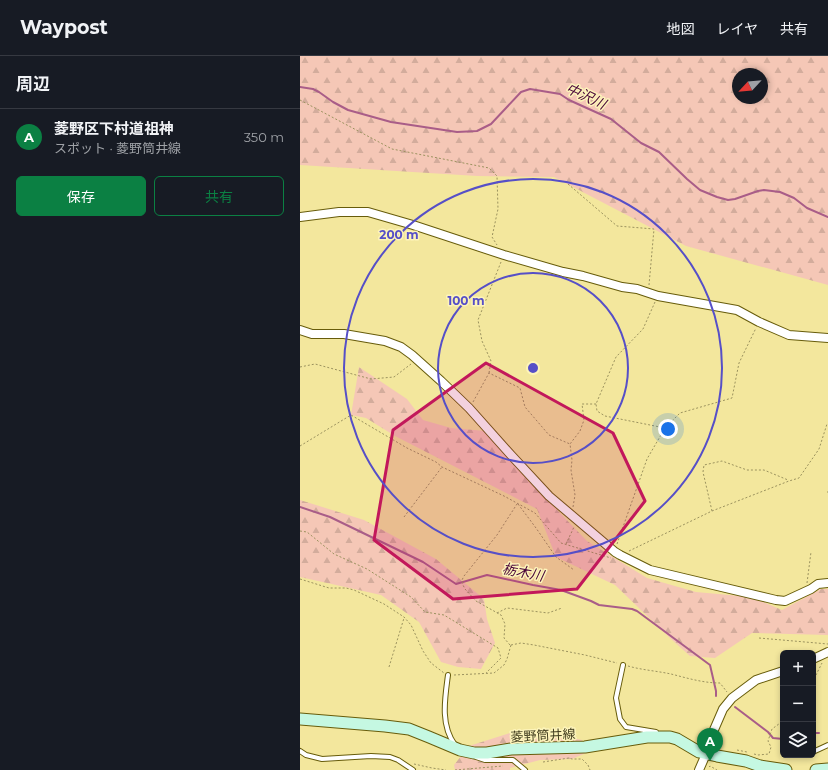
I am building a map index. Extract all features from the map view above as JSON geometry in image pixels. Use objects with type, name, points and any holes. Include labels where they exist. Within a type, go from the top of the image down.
[{"type":"main road","name":"菱野筒井線","points":[[300,719],[408,729],[460,750],[474,753],[487,753],[511,749],[585,747],[664,736],[677,739],[699,752],[706,754],[786,770]]},
{"type":"main road","points":[[816,770],[828,769]]},
{"type":"street","points":[[300,217],[339,212],[368,212],[563,272],[622,287],[637,289],[658,296],[737,310],[759,322],[789,334],[828,338]]},
{"type":"street","points":[[300,330],[312,334],[344,334],[385,341],[401,347],[470,408],[549,496],[616,555],[650,570],[776,600],[785,601],[811,589],[818,584],[828,583]]},
{"type":"street","points":[[816,658],[827,651]]},
{"type":"street","points":[[698,770],[706,754],[710,739],[723,709],[732,698],[756,680],[780,672]]},
{"type":"lane","points":[[623,665],[616,698],[620,720],[626,727],[655,732],[664,736]]},
{"type":"lane","points":[[448,676],[445,698],[447,726],[449,734],[460,750],[485,760],[513,760],[525,770]]},
{"type":"lane","points":[[816,751],[828,745]]},
{"type":"lane","points":[[300,751],[306,755],[322,759],[371,756],[390,757],[398,760],[413,770]]},
{"type":"path","points":[[300,100],[392,149],[489,168],[497,176],[498,209],[492,237],[504,255],[478,320],[482,341],[491,361],[489,373],[470,408]]},
{"type":"path","points":[[568,184],[617,226],[654,229],[648,293]]},
{"type":"path","points":[[658,296],[643,329],[616,357],[596,404],[597,411],[605,416],[665,428]]},
{"type":"path","points":[[616,555],[647,459],[665,428],[680,413],[732,398],[739,363],[759,322]]},
{"type":"path","points":[[300,367],[315,364],[371,379],[394,378],[416,360]]},
{"type":"path","points":[[489,373],[520,388],[525,407],[549,435],[570,444]]},
{"type":"path","points":[[566,545],[575,518],[575,495],[571,470],[572,460],[570,444],[580,431],[584,420],[582,404],[596,404]]},
{"type":"path","points":[[300,446],[351,415],[406,448],[436,462],[442,467],[504,496],[535,513],[561,543],[616,555],[712,511],[799,478],[819,449],[828,424]]},
{"type":"path","points":[[712,511],[703,472],[704,465],[722,461],[747,470],[764,470],[789,481]]},
{"type":"path","points":[[404,517],[442,467]]},
{"type":"path","points":[[517,504],[556,557],[574,570]]},
{"type":"path","points":[[510,645],[504,638],[504,624],[501,615],[476,600],[464,589],[462,580],[497,535],[517,504]]},
{"type":"path","points":[[300,531],[307,532],[334,554],[367,569],[411,597],[425,612],[444,616],[498,648],[501,658],[485,673]]},
{"type":"path","points":[[811,552],[806,585],[811,589]]},
{"type":"path","points":[[300,579],[329,588],[346,588],[354,590],[384,604],[404,617],[411,625],[423,651],[431,663],[448,676],[494,673],[504,665],[510,645]]},
{"type":"path","points":[[497,613],[507,608],[548,613],[562,608]]},
{"type":"path","points":[[388,667],[404,617]]},
{"type":"path","points":[[759,638],[828,644]]},
{"type":"path","points":[[510,645],[521,643],[534,645],[710,683],[720,683],[732,698]]},
{"type":"path","points":[[816,675],[827,651]]},
{"type":"path","points":[[737,750],[743,750],[758,755],[769,754],[771,747],[768,741],[772,729],[782,722]]},
{"type":"path","points":[[543,762],[569,758],[582,759],[588,765],[590,770]]},
{"type":"path","points":[[456,770],[503,766],[513,760]]},
{"type":"path","points":[[412,763],[446,770]]},
{"type":"path","points":[[704,770],[710,766],[717,770]]},
{"type":"highlighted area","points":[[486,363],[613,433],[645,501],[577,589],[453,599],[374,540],[393,430]]},
{"type":"green space","points":[[300,56],[828,56],[828,285],[686,246],[554,177],[477,176],[300,165]]},
{"type":"green space","points":[[359,367],[407,399],[423,420],[451,428],[497,432],[536,488],[587,541],[647,578],[696,592],[751,597],[782,610],[821,589],[828,589],[828,635],[752,633],[715,658],[690,656],[615,585],[556,557],[537,509],[395,436],[366,418],[351,415]]},
{"type":"green space","points":[[300,500],[364,520],[436,559],[484,599],[487,619],[495,643],[481,669],[458,667],[441,662],[419,622],[381,595],[300,577]]},
{"type":"green space","points":[[513,732],[552,734],[582,740],[586,753],[572,759],[540,760],[510,768],[510,770],[455,770],[454,765],[469,746]]},
{"type":"waterway","name":"中沢川","points":[[300,87],[313,89],[348,110],[391,122],[457,132],[477,131],[491,124],[521,92],[530,89],[560,94],[569,100],[611,119],[641,143],[659,152],[700,190],[728,200],[764,190],[780,192],[794,198],[807,208],[828,217]]},
{"type":"waterway","name":"栃木川","points":[[300,507],[330,517],[423,562],[456,584],[487,575],[561,590],[599,605],[637,611],[710,665],[716,696]]},
{"type":"waterway","name":"栃木川","points":[[735,707],[768,732],[773,738],[780,739]]},
{"type":"place","name":"菱野区下村道祖神","points":[[710,761]]}]
